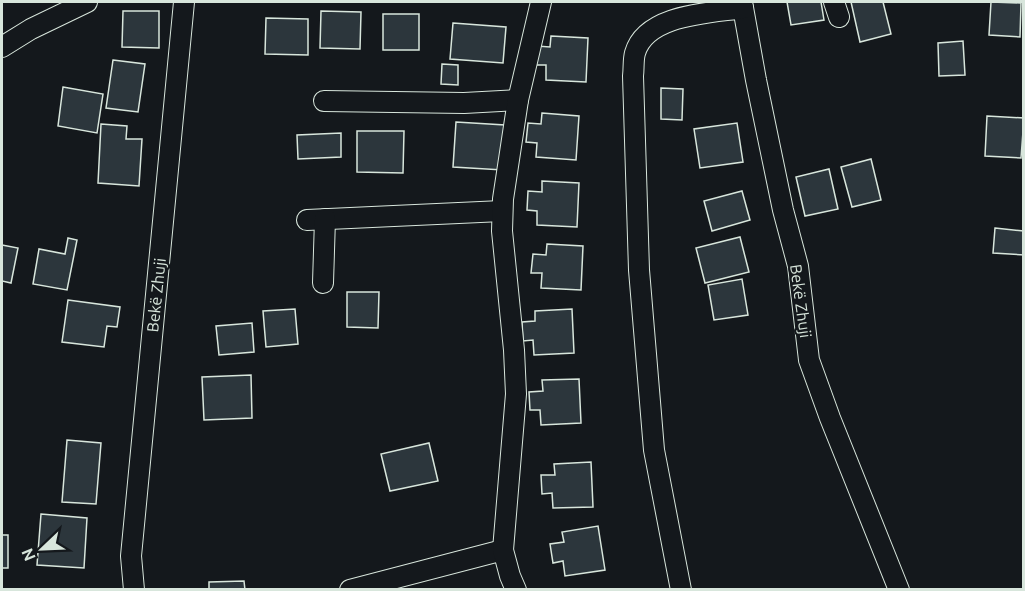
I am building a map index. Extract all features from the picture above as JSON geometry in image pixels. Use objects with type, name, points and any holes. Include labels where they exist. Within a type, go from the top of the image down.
[{"type":"street","points":[[2,47],[31,29],[87,2]]},
{"type":"street","name":"Bekë Zhuji","points":[[134,590],[130,556],[184,2]]},
{"type":"street","points":[[516,590],[503,550],[516,394],[502,210],[508,154],[518,100],[541,2]]},
{"type":"street","points":[[681,590],[654,450],[639,270],[633,76],[635,52],[642,40],[654,28],[680,18],[742,4]]},
{"type":"street","name":"Bekë Zhuji","points":[[742,4],[769,145],[798,266],[809,360],[899,590]]},
{"type":"street","points":[[324,101],[464,103],[518,100]]},
{"type":"street","points":[[323,283],[316,219],[502,210]]},
{"type":"street","points":[[350,590],[503,550]]},
{"type":"building","points":[[787,2],[821,2],[824,20],[791,25]]},
{"type":"building","points":[[851,2],[883,2],[891,34],[860,42]]},
{"type":"building","points":[[991,2],[1021,3],[1020,37],[989,35]]},
{"type":"building","points":[[123,11],[159,11],[159,48],[122,47]]},
{"type":"building","points":[[321,11],[361,12],[360,49],[320,48]]},
{"type":"building","points":[[383,14],[419,14],[419,50],[383,50]]},
{"type":"building","points":[[266,18],[308,19],[308,55],[265,54]]},
{"type":"building","points":[[453,23],[506,27],[503,63],[450,59]]},
{"type":"building","points":[[551,36],[588,38],[586,82],[546,80],[546,65],[536,65],[537,46],[550,47]]},
{"type":"building","points":[[963,41],[965,75],[939,76],[938,43]]},
{"type":"building","points":[[113,60],[145,64],[138,112],[106,108]]},
{"type":"building","points":[[442,64],[458,65],[458,85],[441,84]]},
{"type":"building","points":[[63,87],[103,94],[97,133],[58,126]]},
{"type":"building","points":[[661,88],[683,89],[682,120],[661,119]]},
{"type":"building","points":[[542,113],[579,116],[576,160],[536,157],[537,143],[526,142],[528,123],[541,124]]},
{"type":"building","points":[[987,116],[1024,118],[1021,158],[985,156]]},
{"type":"building","points":[[456,122],[505,125],[503,170],[453,167]]},
{"type":"building","points":[[737,123],[743,162],[700,168],[694,129]]},
{"type":"building","points":[[101,124],[127,126],[126,139],[142,139],[139,186],[98,183]]},
{"type":"building","points":[[357,131],[404,131],[403,173],[357,172]]},
{"type":"building","points":[[341,133],[341,157],[298,159],[297,135]]},
{"type":"building","points":[[871,159],[881,200],[852,207],[841,167]]},
{"type":"building","points":[[829,169],[838,209],[805,216],[796,177]]},
{"type":"building","points":[[542,181],[579,183],[577,227],[537,225],[537,211],[527,210],[528,191],[542,192]]},
{"type":"building","points":[[742,191],[750,220],[712,231],[704,201]]},
{"type":"building","points":[[995,228],[1024,231],[1024,255],[993,253]]},
{"type":"building","points":[[740,237],[749,272],[705,283],[696,248]]},
{"type":"building","points":[[68,238],[77,240],[67,290],[33,284],[39,249],[65,254]]},
{"type":"building","points":[[547,244],[583,246],[581,290],[541,288],[542,273],[531,273],[533,254],[546,255]]},
{"type":"building","points":[[2,245],[18,248],[11,283],[2,281]]},
{"type":"building","points":[[742,279],[748,315],[714,320],[708,285]]},
{"type":"building","points":[[347,292],[379,292],[378,328],[347,327]]},
{"type":"building","points":[[68,300],[120,307],[117,327],[107,326],[104,347],[62,342]]},
{"type":"building","points":[[295,309],[298,344],[266,347],[263,311]]},
{"type":"building","points":[[572,309],[574,353],[534,355],[533,340],[523,341],[522,322],[535,321],[535,311]]},
{"type":"building","points":[[252,323],[254,352],[219,355],[216,326]]},
{"type":"building","points":[[251,375],[252,418],[204,420],[202,377]]},
{"type":"building","points":[[579,379],[581,423],[541,425],[540,410],[530,410],[529,392],[543,391],[542,380]]},
{"type":"building","points":[[67,440],[101,443],[96,504],[62,502]]},
{"type":"building","points":[[429,443],[438,481],[390,491],[381,454]]},
{"type":"building","points":[[591,462],[593,507],[553,508],[552,493],[542,494],[541,475],[555,475],[554,464]]},
{"type":"building","points":[[41,514],[87,518],[84,568],[37,565]]},
{"type":"building","points":[[598,526],[605,570],[565,576],[563,561],[553,563],[550,544],[564,542],[562,532]]},
{"type":"building","points":[[2,535],[8,535],[8,568],[2,568]]},
{"type":"building","points":[[244,581],[245,590],[209,590],[209,582]]}]
